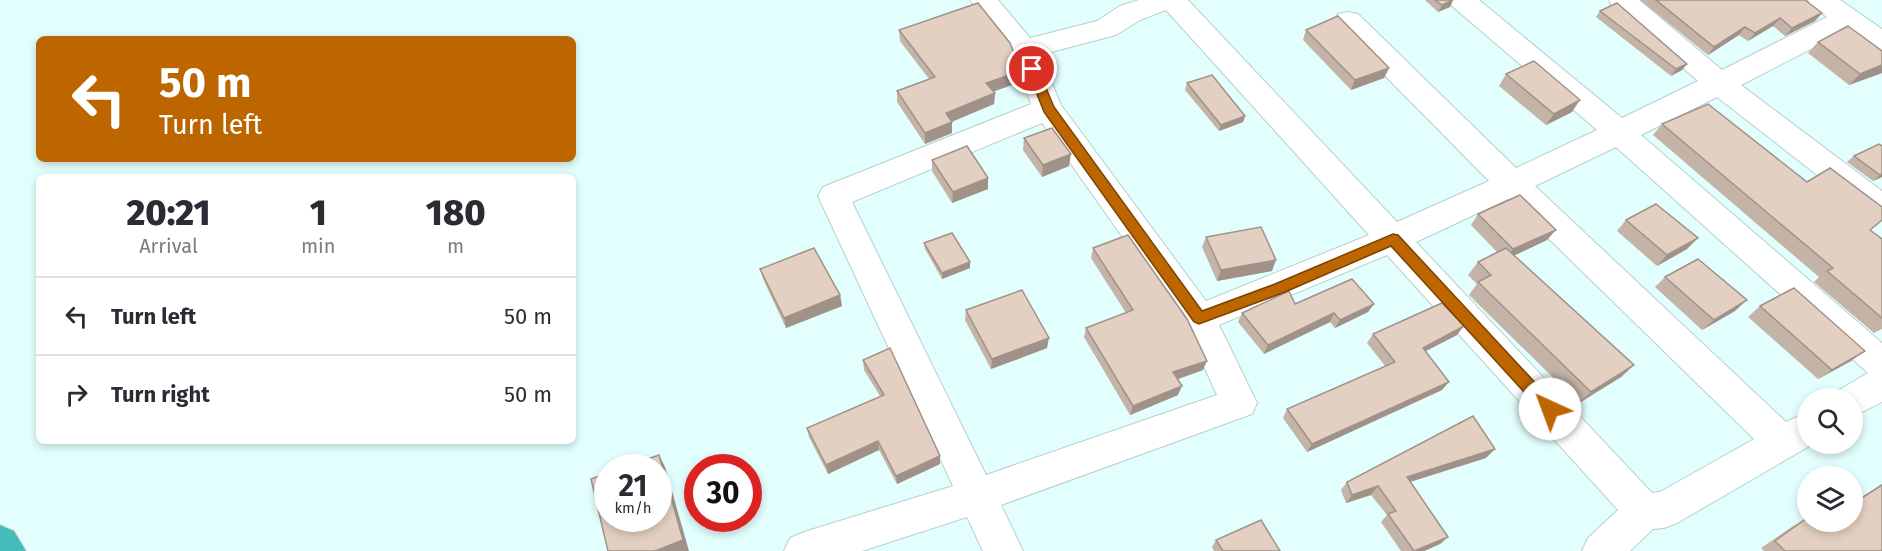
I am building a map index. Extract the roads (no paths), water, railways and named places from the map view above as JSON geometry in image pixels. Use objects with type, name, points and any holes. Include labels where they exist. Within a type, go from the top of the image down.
[{"type":"highway","points":[[0,544],[6,551]]},
{"type":"street","points":[[804,551],[977,496],[1239,403],[1199,318],[1048,109],[1024,49],[983,0]]},
{"type":"street","points":[[1024,49],[1106,28],[1130,13],[1167,0]]},
{"type":"street","points":[[1172,0],[1644,511]]},
{"type":"street","points":[[1462,0],[1620,134],[1882,364]]},
{"type":"street","points":[[1622,0],[1720,84],[1882,208]]},
{"type":"street","points":[[1821,0],[1882,43]]},
{"type":"street","points":[[1199,318],[1280,288],[1512,184],[1620,134],[1848,18]]},
{"type":"street","points":[[1348,21],[1512,184],[1795,435],[1665,510],[1644,511],[1602,551]]},
{"type":"street","points":[[1003,551],[834,196],[1048,109]]},
{"type":"street","points":[[1863,394],[1882,383]]}]
